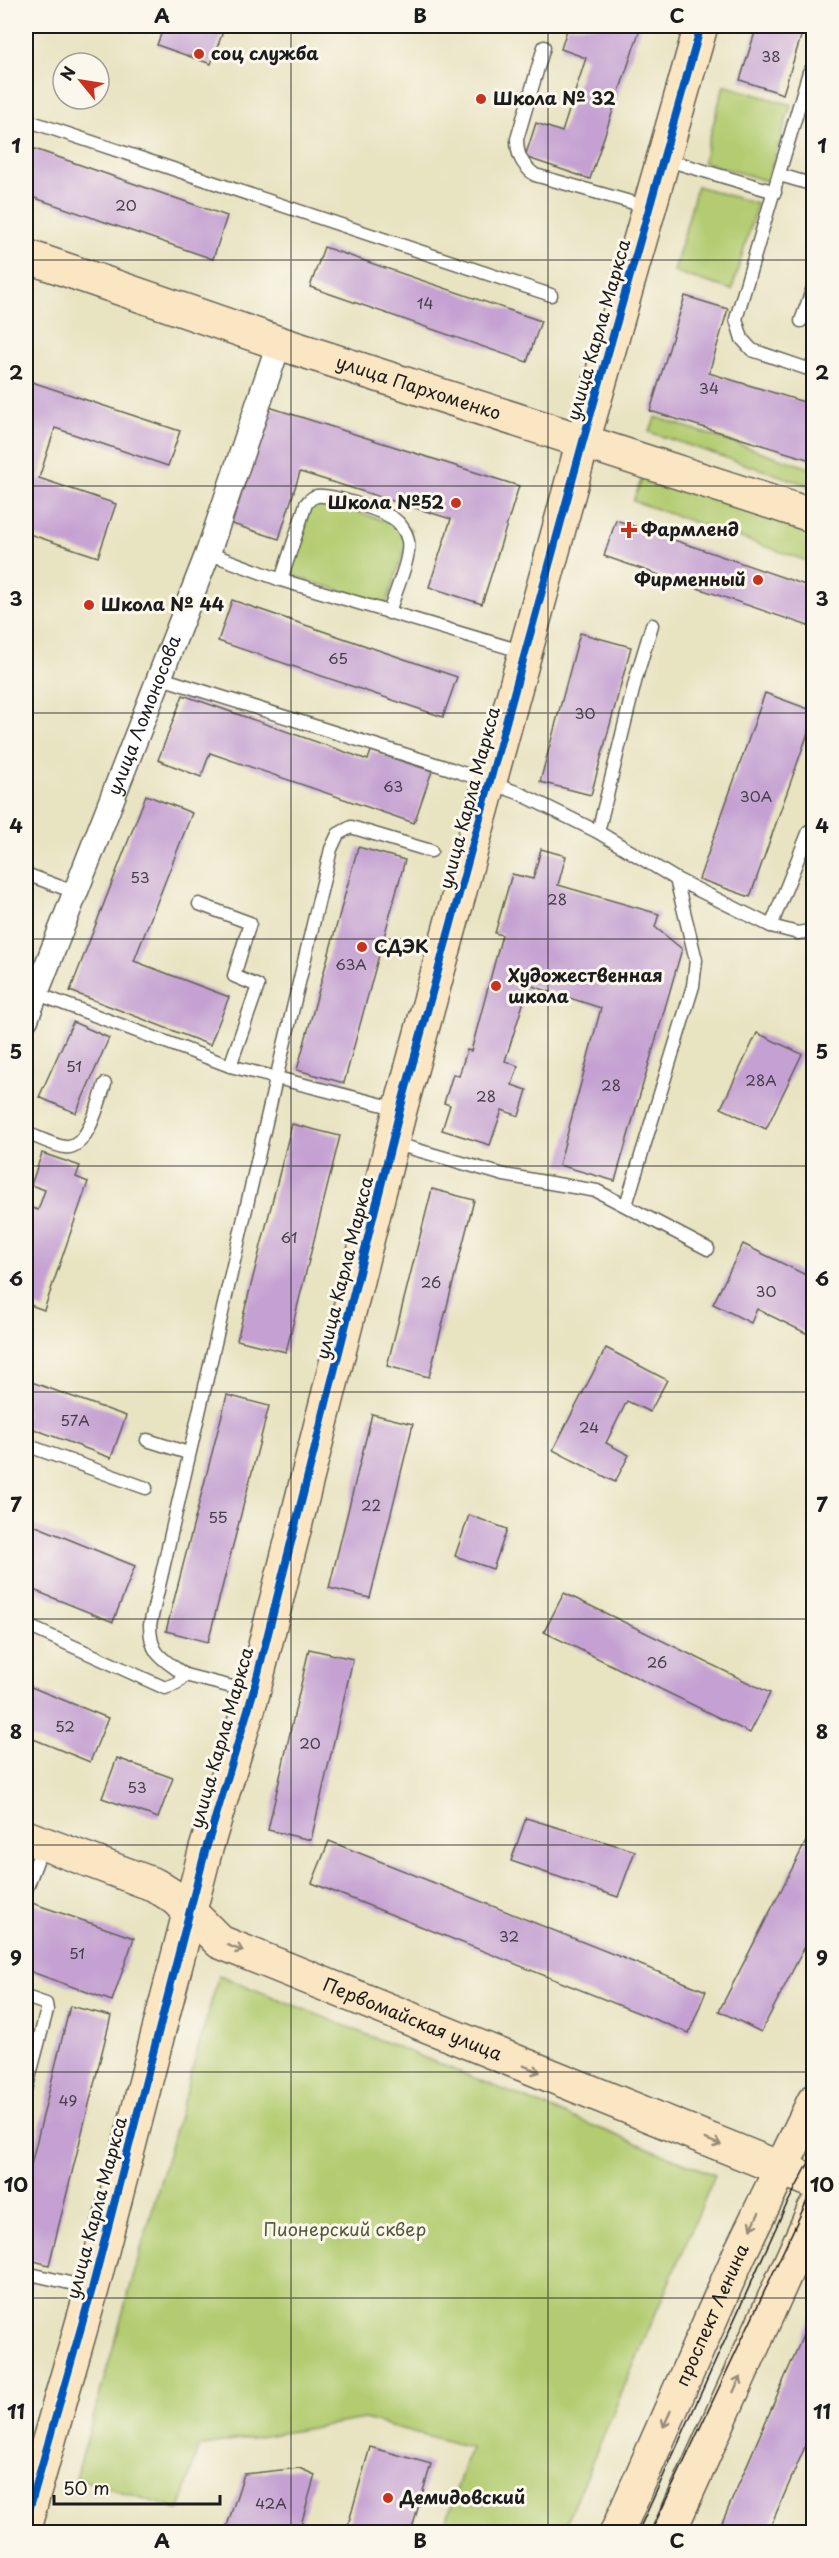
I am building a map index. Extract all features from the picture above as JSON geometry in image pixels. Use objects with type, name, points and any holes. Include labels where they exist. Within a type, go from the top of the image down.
[{"type":"street","name":"улица Карла Маркса","points":[[26,2521],[92,2289],[205,1852],[253,1692],[391,1142],[583,441],[701,26]]},
{"type":"street","name":"улица Пархоменко","points":[[26,256],[279,343],[813,516]]},
{"type":"street","name":"улица Ломоносова","points":[[26,1019],[207,553],[279,343]]},
{"type":"street","name":"Первомайская улица","points":[[31,1843],[155,1885],[177,1899],[220,1942],[813,2182]]},
{"type":"street","name":"проспект Ленина","points":[[617,2532],[739,2255],[813,2101]]},
{"type":"street","points":[[669,2532],[813,2210]]},
{"type":"lane","points":[[544,47],[517,139],[517,151],[526,169],[535,175],[650,207]]},
{"type":"lane","points":[[813,66],[809,72],[736,319],[742,339],[752,350],[813,371]]},
{"type":"lane","points":[[26,120],[551,295]]},
{"type":"lane","points":[[664,159],[775,192]]},
{"type":"lane","points":[[780,176],[813,185]]},
{"type":"lane","points":[[801,321],[813,285]]},
{"type":"lane","points":[[281,580],[306,504],[312,498],[327,496],[389,516],[400,524],[405,533],[408,542],[406,558],[389,612]]},
{"type":"lane","points":[[207,553],[281,580],[525,652]]},
{"type":"lane","points":[[598,832],[636,678],[652,625]]},
{"type":"lane","points":[[158,677],[452,769],[519,793],[598,832],[676,879],[771,926],[798,933],[813,930]]},
{"type":"lane","points":[[253,1692],[185,1675],[157,1655],[150,1643],[150,1625],[188,1453],[331,849],[338,834],[351,827],[431,850]]},
{"type":"lane","points":[[771,926],[809,831]]},
{"type":"lane","points":[[26,874],[74,892]]},
{"type":"lane","points":[[626,1205],[693,987],[696,960],[676,879]]},
{"type":"lane","points":[[199,904],[250,924],[234,976],[258,986],[230,1066]]},
{"type":"lane","points":[[35,993],[230,1066],[400,1110]]},
{"type":"lane","points":[[26,1133],[65,1147],[78,1144],[86,1136],[105,1084]]},
{"type":"lane","points":[[391,1142],[504,1175],[597,1191],[708,1249]]},
{"type":"lane","points":[[147,1440],[188,1453]]},
{"type":"lane","points":[[26,1445],[146,1488]]},
{"type":"lane","points":[[26,1625],[165,1688],[176,1684],[185,1675]]},
{"type":"lane","points":[[26,1890],[31,1843]]},
{"type":"lane","points":[[26,1997],[42,2001],[48,2010],[27,2086]]},
{"type":"lane","points":[[26,2273],[92,2289]]},
{"type":"green space","points":[[724,85],[791,105],[767,181],[703,162]]},
{"type":"green space","points":[[697,186],[757,204],[732,290],[674,272]]},
{"type":"green space","points":[[656,417],[813,469],[813,487],[649,432]]},
{"type":"green space","points":[[646,469],[813,526],[813,563],[633,501]]},
{"type":"green space","points":[[312,498],[411,529],[386,605],[288,574]]},
{"type":"green space","name":"Пионерский сквер","points":[[219,1975],[715,2175],[562,2532],[443,2532],[470,2447],[364,2419],[198,2447],[180,2510],[76,2478]]},
{"type":"building","name":"соц служба","points":[[164,26],[225,26],[211,64],[157,45]]},
{"type":"building","points":[[568,26],[641,26],[590,179],[525,157],[536,123],[562,132],[586,58],[561,49]]},
{"type":"building","points":[[757,26],[814,26],[814,34],[803,30],[783,94],[740,80]]},
{"type":"building","points":[[26,146],[227,216],[213,259],[26,195]]},
{"type":"building","points":[[324,247],[541,321],[527,362],[310,287]]},
{"type":"building","points":[[685,296],[728,309],[709,373],[814,405],[814,461],[650,411]]},
{"type":"building","points":[[26,380],[180,431],[168,466],[55,428],[39,478],[116,504],[98,557],[26,533]]},
{"type":"building","name":"Школа №52","points":[[269,407],[519,486],[482,604],[429,587],[451,519],[300,472],[279,539],[232,524]]},
{"type":"building","points":[[616,520],[814,588],[814,628],[604,556]]},
{"type":"building","points":[[232,600],[457,677],[443,717],[218,641]]},
{"type":"building","points":[[580,633],[631,647],[591,795],[540,782]]},
{"type":"building","points":[[765,693],[814,711],[814,716],[750,897],[699,879]]},
{"type":"building","points":[[183,695],[368,760],[371,751],[432,771],[414,823],[210,753],[201,777],[158,760]]},
{"type":"building","points":[[146,795],[192,813],[134,961],[229,997],[210,1045],[70,991]]},
{"type":"building","points":[[358,847],[405,860],[344,1083],[297,1070]]},
{"type":"building","points":[[541,849],[566,856],[558,885],[659,914],[655,927],[682,949],[615,1181],[559,1165],[601,1008],[529,985],[505,1061],[518,1066],[512,1085],[527,1090],[519,1116],[502,1110],[490,1145],[442,1130],[450,1105],[444,1103],[453,1074],[459,1076],[467,1050],[471,1051],[502,935],[495,933],[512,874],[533,879]]},
{"type":"building","points":[[73,1022],[109,1038],[76,1113],[39,1097]]},
{"type":"building","points":[[757,1033],[802,1054],[766,1129],[721,1108]]},
{"type":"building","points":[[292,1124],[340,1136],[286,1352],[237,1340]]},
{"type":"building","points":[[42,1153],[80,1166],[76,1177],[88,1182],[44,1310],[30,1305],[26,1319],[26,1206],[38,1210],[45,1190],[31,1185]]},
{"type":"building","points":[[432,1189],[474,1200],[429,1377],[387,1366]]},
{"type":"building","points":[[743,1244],[814,1279],[814,1337],[757,1309],[751,1323],[713,1304]]},
{"type":"building","points":[[606,1348],[667,1380],[650,1412],[627,1401],[606,1443],[629,1455],[615,1482],[553,1450]]},
{"type":"building","points":[[26,1380],[126,1416],[111,1458],[26,1426]]},
{"type":"building","points":[[227,1395],[269,1406],[208,1642],[166,1631]]},
{"type":"building","points":[[372,1414],[413,1424],[370,1598],[329,1588]]},
{"type":"building","points":[[469,1515],[507,1529],[493,1569],[455,1556]]},
{"type":"building","points":[[26,1522],[135,1566],[113,1622],[26,1587]]},
{"type":"building","points":[[564,1593],[770,1693],[750,1733],[544,1632]]},
{"type":"building","points":[[309,1649],[353,1659],[311,1840],[268,1830]]},
{"type":"building","points":[[26,1685],[108,1718],[90,1762],[26,1736]]},
{"type":"building","points":[[117,1758],[173,1778],[158,1818],[102,1798]]},
{"type":"building","points":[[526,1818],[635,1851],[618,1897],[511,1861]]},
{"type":"building","points":[[814,1826],[814,1929],[761,2032],[719,2011]]},
{"type":"building","points":[[329,1841],[706,1991],[689,2033],[312,1883]]},
{"type":"building","points":[[26,1901],[134,1938],[112,2001],[26,1970]]},
{"type":"building","points":[[70,2006],[111,2016],[49,2265],[26,2259],[26,2185]]},
{"type":"building","points":[[26,2279],[32,2281],[26,2301]]},
{"type":"building","points":[[814,2310],[814,2426],[768,2532],[718,2532]]},
{"type":"building","name":"Демидовский","points":[[370,2447],[431,2464],[411,2532],[346,2532]]},
{"type":"building","points":[[299,2468],[315,2475],[299,2532],[225,2532],[244,2474]]},
{"type":"tram line","points":[[638,2532],[784,2210],[814,2153]]},
{"type":"tram line","points":[[651,2532],[814,2186]]},
{"type":"cycle path","points":[[26,2521],[92,2289],[205,1852],[253,1693],[400,1110],[583,441],[701,26]]},
{"type":"place","name":"соц служба","points":[[199,54]]},
{"type":"place","name":"Школа № 32","points":[[481,99]]},
{"type":"place","name":"Школа №52","points":[[456,503]]},
{"type":"place","name":"Фармленд","points":[[629,530]]},
{"type":"place","name":"Фирменный","points":[[758,580]]},
{"type":"place","name":"Школа № 44","points":[[89,605]]},
{"type":"place","name":"СДЭК","points":[[362,947]]},
{"type":"place","name":"Художественная школа","points":[[496,986]]},
{"type":"place","name":"Демидовский","points":[[388,2498]]}]
